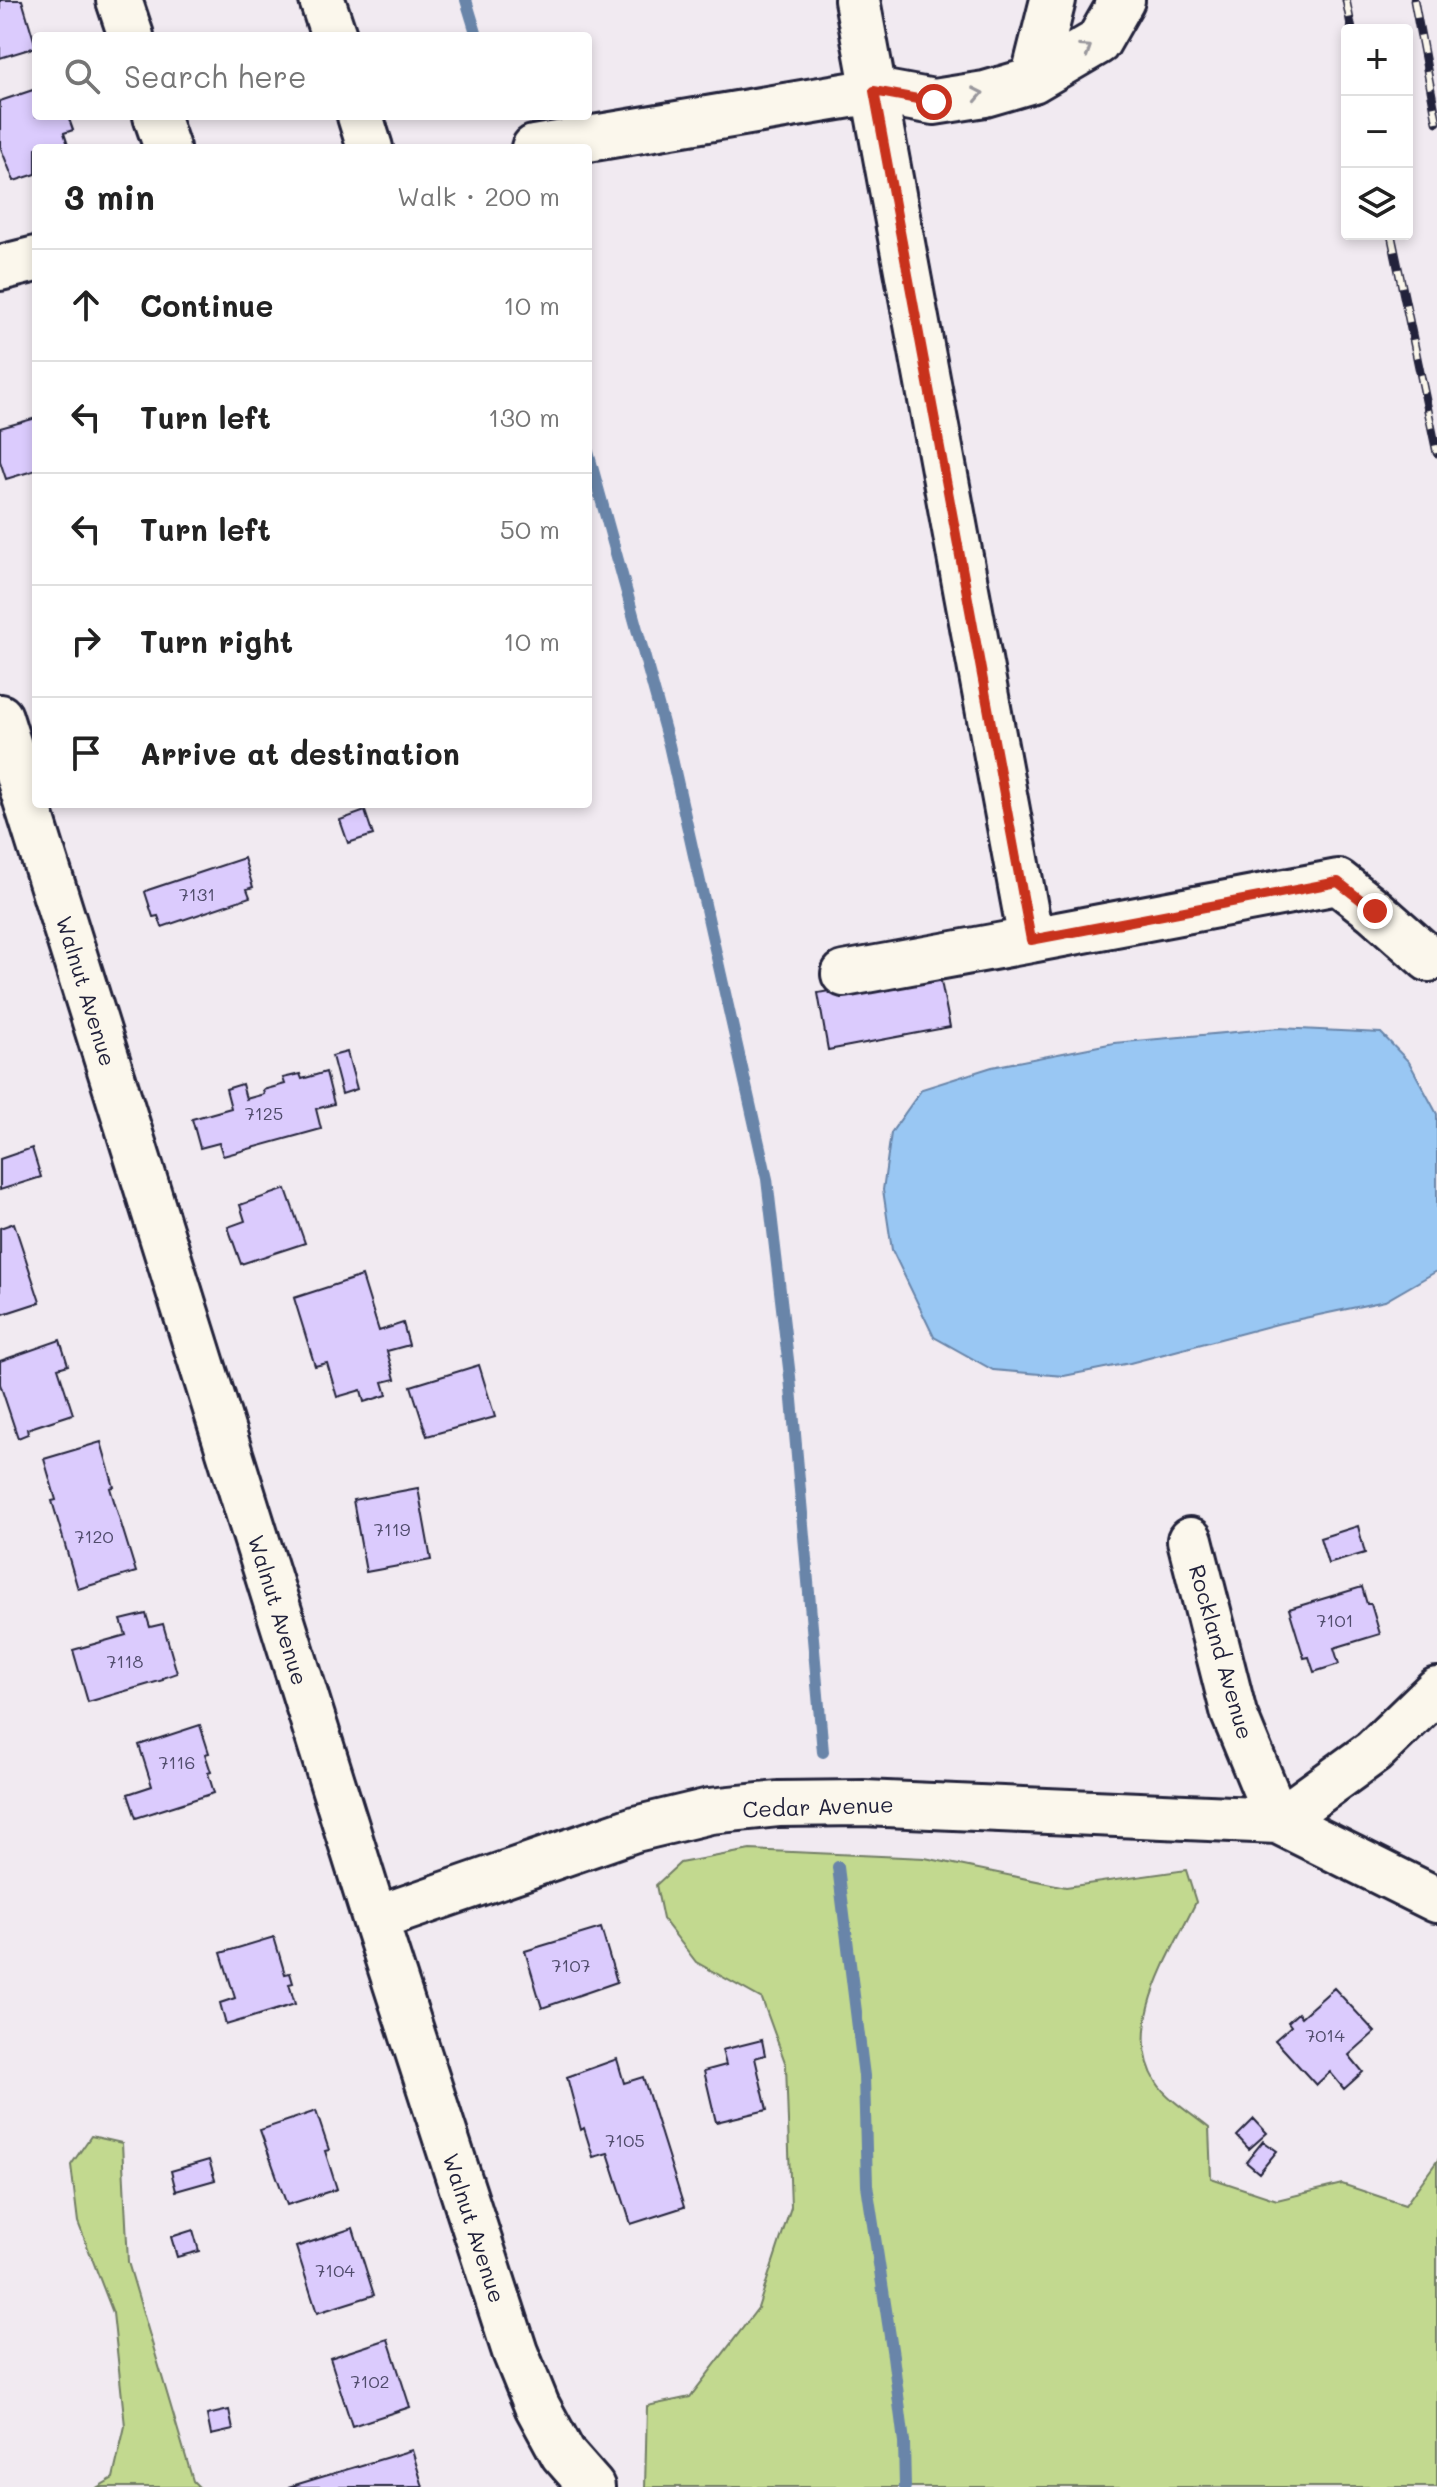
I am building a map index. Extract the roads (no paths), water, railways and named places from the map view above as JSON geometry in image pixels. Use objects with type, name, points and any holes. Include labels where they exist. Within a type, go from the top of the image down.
[{"type":"street","points":[[119,0],[130,32]]},
{"type":"street","points":[[322,0],[333,32]]},
{"type":"street","points":[[857,0],[1031,940]]},
{"type":"street","points":[[1033,80],[1053,0]]},
{"type":"street","points":[[558,144],[874,91],[934,102],[985,94],[1033,80],[1098,42],[1122,0]]},
{"type":"street","points":[[157,120],[166,144]]},
{"type":"street","points":[[361,120],[369,144]]},
{"type":"street","points":[[0,268],[32,260]]},
{"type":"street","name":"Walnut Avenue","points":[[0,717],[375,1919],[515,2352],[537,2406],[563,2454],[592,2487]]},
{"type":"street","points":[[844,974],[1338,882],[1429,959]]},
{"type":"street","name":"Rockland Avenue","points":[[1190,1540],[1234,1714],[1278,1821]]},
{"type":"street","points":[[1437,1690],[1373,1752],[1278,1821],[1437,1900]]},
{"type":"street","name":"Cedar Avenue","points":[[375,1919],[635,1829],[710,1811],[778,1804],[863,1803],[1278,1821]]},
{"type":"water","points":[[1279,1028],[1381,1033],[1409,1062],[1437,1114],[1437,1271],[1385,1301],[1064,1376],[993,1370],[934,1337],[892,1250],[883,1190],[891,1133],[922,1089],[992,1067],[1114,1043]]},
{"type":"waterway","points":[[466,0],[476,32]]},
{"type":"waterway","points":[[592,466],[669,745],[767,1179],[790,1377],[823,1752]]},
{"type":"waterway","points":[[838,1867],[864,2076],[867,2185],[904,2442],[905,2487]]},
{"type":"railway","points":[[1346,0],[1351,24]]},
{"type":"railway","points":[[1414,0],[1437,122]]},
{"type":"railway","points":[[1392,240],[1437,453]]}]
